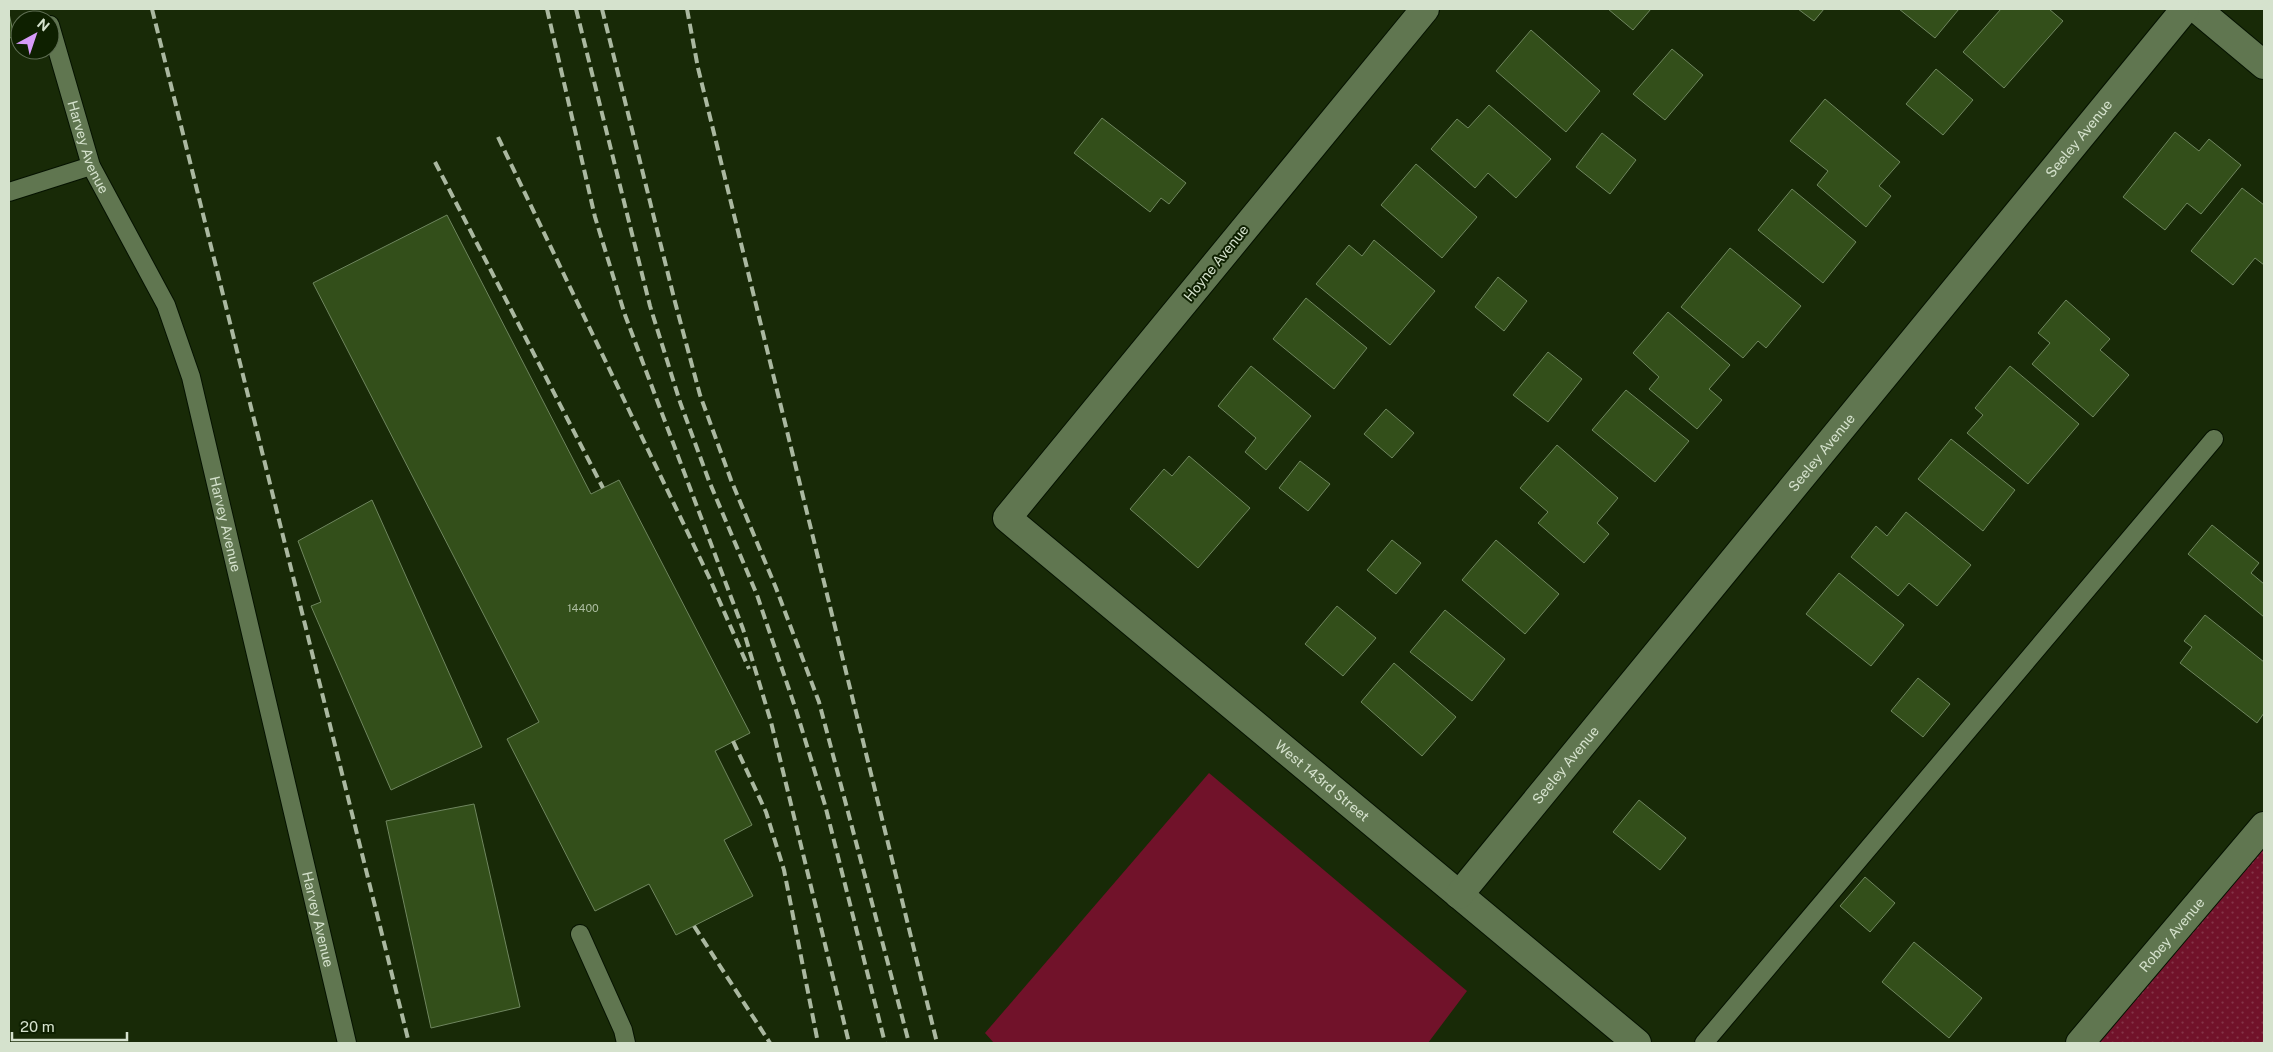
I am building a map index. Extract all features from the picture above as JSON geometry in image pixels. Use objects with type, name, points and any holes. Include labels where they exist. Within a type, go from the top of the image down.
[{"type":"street","name":"Hoyne Avenue","points":[[1007,518],[1425,9]]},
{"type":"street","name":"Seeley Avenue","points":[[1459,895],[2185,9]]},
{"type":"street","points":[[2197,9],[2264,65]]},
{"type":"street","name":"West 143rd Street","points":[[1007,518],[1637,1043]]},
{"type":"street","name":"Robey Avenue","points":[[2080,1043],[2264,826]]},
{"type":"lane","name":"Harvey Avenue","points":[[60,59],[91,166],[166,304],[191,377],[346,1043]]},
{"type":"lane","points":[[9,192],[91,166]]},
{"type":"lane","points":[[1704,1043],[2214,439]]},
{"type":"lane","points":[[580,934],[623,1030],[626,1043]]},
{"type":"shaded area","points":[[1209,773],[1467,991],[1428,1043],[994,1043],[985,1033]]},
{"type":"shaded area","points":[[2264,837],[2264,1043],[2092,1043]]},
{"type":"building","points":[[1608,9],[1651,9],[1633,30]]},
{"type":"building","points":[[1798,9],[1824,9],[1814,21]]},
{"type":"building","points":[[1899,9],[1959,9],[1935,38]]},
{"type":"building","points":[[2001,9],[2049,9],[2063,21],[2004,88],[1963,52]]},
{"type":"building","points":[[9,13],[10,38],[9,38]]},
{"type":"building","points":[[1531,30],[1600,91],[1566,132],[1496,71]]},
{"type":"building","points":[[1672,49],[1703,75],[1665,120],[1633,94]]},
{"type":"building","points":[[1936,69],[1973,100],[1943,135],[1906,104]]},
{"type":"building","points":[[1825,99],[1900,162],[1879,186],[1891,196],[1866,227],[1817,185],[1828,171],[1790,141]]},
{"type":"building","points":[[1489,105],[1551,159],[1516,198],[1488,173],[1475,188],[1431,149],[1457,119],[1468,128]]},
{"type":"building","points":[[1102,118],[1186,183],[1169,204],[1161,198],[1150,212],[1074,153]]},
{"type":"building","points":[[2175,132],[2199,151],[2209,139],[2241,165],[2201,214],[2187,203],[2165,230],[2123,197]]},
{"type":"building","points":[[1602,133],[1636,160],[1610,194],[1576,167]]},
{"type":"building","points":[[1416,164],[1477,217],[1442,258],[1381,205]]},
{"type":"building","points":[[2242,188],[2264,205],[2264,265],[2255,258],[2233,285],[2191,251]]},
{"type":"building","points":[[1792,189],[1856,242],[1823,283],[1758,230]]},
{"type":"building","points":[[447,215],[591,494],[619,480],[750,733],[715,751],[752,825],[724,840],[753,896],[676,935],[649,884],[595,911],[507,739],[539,722],[313,283]]},
{"type":"building","points":[[1374,240],[1435,291],[1390,345],[1316,284],[1349,245],[1362,256]]},
{"type":"building","points":[[1730,248],[1801,306],[1766,348],[1758,341],[1743,358],[1681,307]]},
{"type":"building","points":[[1498,277],[1527,301],[1504,331],[1475,307]]},
{"type":"building","points":[[1306,298],[1367,348],[1334,389],[1273,339]]},
{"type":"building","points":[[2066,300],[2110,339],[2100,350],[2129,375],[2093,417],[2032,364],[2050,343],[2038,333]]},
{"type":"building","points":[[1668,312],[1730,365],[1709,389],[1722,400],[1697,429],[1649,389],[1659,377],[1633,353]]},
{"type":"building","points":[[1548,352],[1582,379],[1548,422],[1513,395]]},
{"type":"building","points":[[1251,366],[1311,416],[1266,470],[1245,452],[1256,438],[1218,406]]},
{"type":"building","points":[[2010,366],[2079,424],[2028,484],[1967,433],[1983,415],[1975,408]]},
{"type":"building","points":[[1626,390],[1689,441],[1655,482],[1592,430]]},
{"type":"building","points":[[1386,409],[1414,433],[1392,458],[1364,434]]},
{"type":"building","points":[[1951,439],[2015,490],[1983,531],[1918,479]]},
{"type":"building","points":[[1557,445],[1618,498],[1597,523],[1609,534],[1584,563],[1538,523],[1548,512],[1520,488]]},
{"type":"building","points":[[1189,456],[1250,508],[1198,568],[1130,509],[1164,469],[1172,476]]},
{"type":"building","points":[[1300,461],[1330,484],[1308,511],[1279,488]]},
{"type":"building","points":[[372,500],[482,747],[391,790],[311,606],[321,602],[298,541]]},
{"type":"building","points":[[1906,512],[1971,565],[1937,606],[1909,583],[1898,596],[1851,557],[1876,526],[1887,536]]},
{"type":"building","points":[[2212,525],[2259,563],[2251,573],[2264,584],[2264,617],[2188,554]]},
{"type":"building","points":[[1392,540],[1421,563],[1396,594],[1367,570]]},
{"type":"building","points":[[1496,540],[1559,594],[1525,634],[1462,580]]},
{"type":"building","points":[[1839,573],[1904,625],[1871,666],[1806,614]]},
{"type":"building","points":[[1337,606],[1376,638],[1343,676],[1305,644]]},
{"type":"building","points":[[1445,610],[1505,659],[1472,701],[1410,652]]},
{"type":"building","points":[[2205,615],[2264,662],[2264,713],[2257,723],[2180,663],[2192,647],[2184,641]]},
{"type":"building","points":[[1394,663],[1456,717],[1422,756],[1361,702]]},
{"type":"building","points":[[1918,678],[1950,704],[1923,737],[1891,711]]},
{"type":"building","points":[[1639,800],[1686,838],[1660,870],[1613,832]]},
{"type":"building","points":[[474,804],[520,1007],[431,1028],[386,821]]},
{"type":"building","points":[[1865,877],[1895,903],[1870,932],[1840,906]]},
{"type":"building","points":[[1914,942],[1982,998],[1949,1038],[1882,982]]},
{"type":"railway","points":[[152,9],[409,1043]]},
{"type":"railway","points":[[547,9],[595,217],[625,315],[743,629],[771,722],[849,1043]]},
{"type":"railway","points":[[576,9],[650,306],[680,402],[709,481],[757,595],[796,710],[825,805],[885,1043]]},
{"type":"railway","points":[[602,9],[700,395],[731,480],[776,588],[819,702],[909,1043]]},
{"type":"railway","points":[[687,9],[698,68],[937,1043]]},
{"type":"railway","points":[[498,137],[709,577],[749,669]]},
{"type":"railway","points":[[435,162],[603,488]]},
{"type":"railway","points":[[733,741],[766,812],[784,870],[818,1043]]},
{"type":"railway","points":[[694,926],[770,1043]]}]
